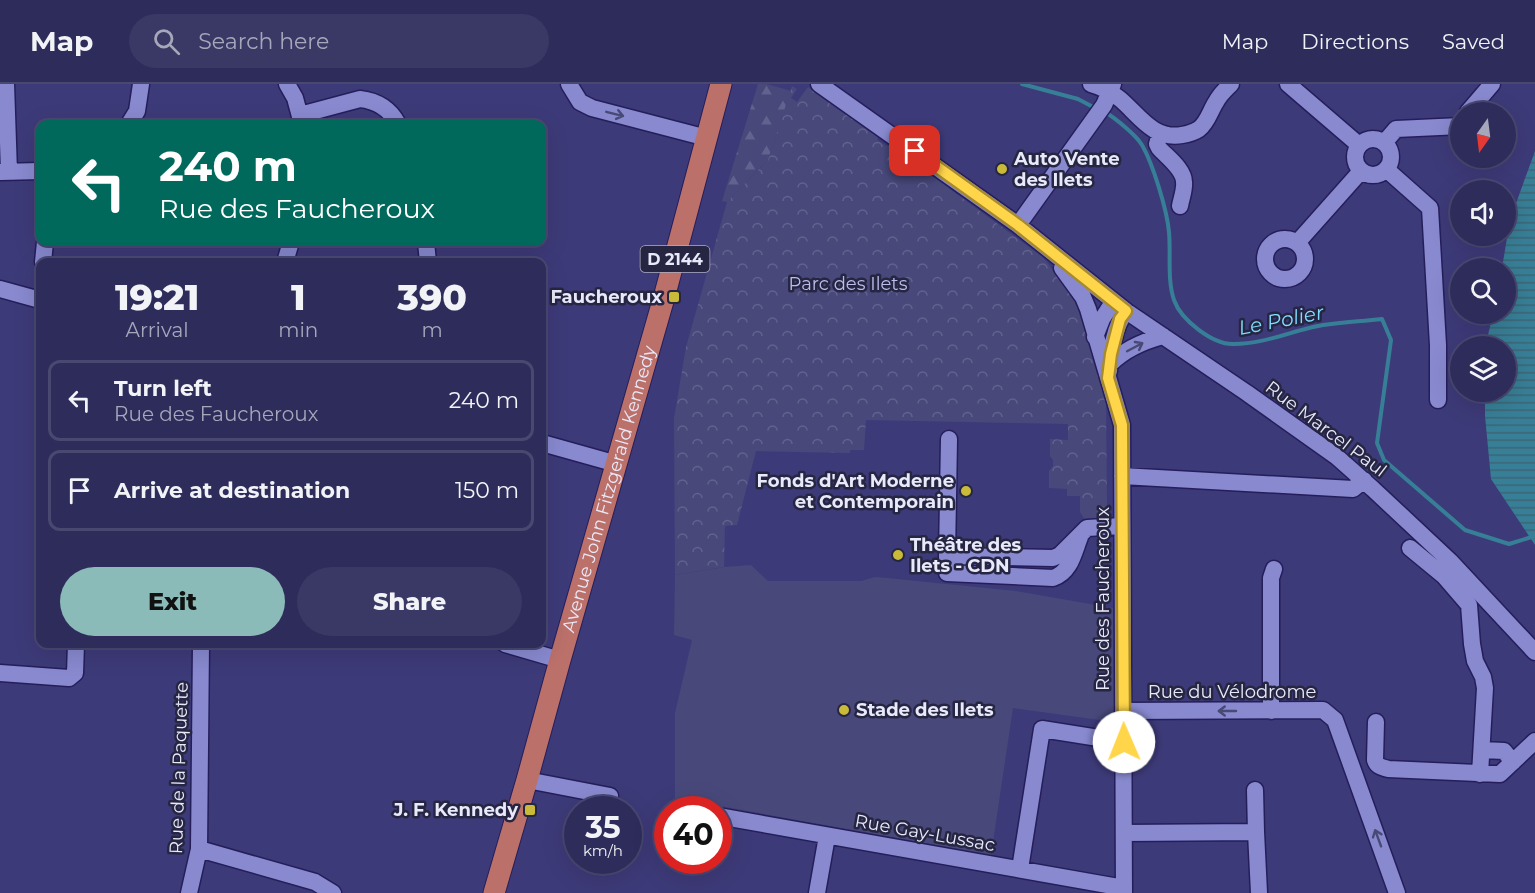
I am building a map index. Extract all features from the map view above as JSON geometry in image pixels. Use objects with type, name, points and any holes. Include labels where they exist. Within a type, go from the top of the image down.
[{"type":"main road","name":"Avenue John Fitzgerald Kennedy","points":[[494,893],[665,294],[721,84]]},
{"type":"street","points":[[6,84],[5,172],[36,171]]},
{"type":"street","points":[[131,120],[137,111],[141,84]]},
{"type":"street","points":[[287,84],[295,98],[301,120],[360,99],[381,105],[395,120]]},
{"type":"street","points":[[569,84],[580,102],[592,108],[707,138]]},
{"type":"street","name":"Rue des Faucheroux","points":[[819,84],[1018,225],[1120,307],[1120,319],[1109,371]]},
{"type":"street","points":[[1091,84],[1121,99],[1149,126],[1168,136],[1191,134],[1206,123],[1221,94],[1232,84]]},
{"type":"street","points":[[1288,84],[1359,145]]},
{"type":"street","points":[[1477,102],[1492,84]]},
{"type":"street","points":[[1018,225],[1109,94]]},
{"type":"street","points":[[1384,143],[1396,129],[1450,125]]},
{"type":"street","points":[[1160,133],[1157,144],[1159,148],[1184,177],[1185,184],[1180,206]]},
{"type":"street","points":[[1374,139],[1384,143],[1390,153],[1386,169],[1371,175],[1361,171],[1355,161],[1359,145],[1374,139]]},
{"type":"street","points":[[1386,169],[1430,208],[1438,345],[1438,400]]},
{"type":"street","points":[[1297,243],[1361,171]]},
{"type":"street","name":"Rue des Faucheroux","points":[[1049,250],[1083,297],[1095,337],[1109,371],[1122,425],[1124,890]]},
{"type":"street","points":[[0,289],[36,299]]},
{"type":"street","points":[[1095,337],[1102,319],[1120,307]]},
{"type":"street","name":"Rue Marcel Paul","points":[[1120,307],[1247,393],[1327,450],[1364,480],[1450,561],[1535,651]]},
{"type":"street","points":[[1109,371],[1120,355],[1148,340],[1163,336]]},
{"type":"street","points":[[949,439],[947,556],[1053,558],[1060,555],[1087,528],[1122,526]]},
{"type":"street","points":[[546,444],[617,464]]},
{"type":"street","points":[[1122,476],[1353,489],[1364,480]]},
{"type":"street","points":[[1410,548],[1444,576],[1469,605],[1474,660],[1483,676],[1485,688],[1480,774]]},
{"type":"street","points":[[1271,711],[1271,578],[1274,569]]},
{"type":"street","points":[[0,673],[69,678],[75,673],[76,648]]},
{"type":"street","name":"Rue de la Paquette","points":[[189,893],[199,849],[201,648]]},
{"type":"street","points":[[519,648],[560,660]]},
{"type":"street","name":"Rue du Vélodrome","points":[[1123,711],[1323,710],[1335,720],[1397,893]]},
{"type":"street","points":[[1376,722],[1376,764],[1388,769],[1500,774],[1535,741]]},
{"type":"street","points":[[1020,869],[1042,729],[1124,742]]},
{"type":"street","points":[[1482,750],[1504,751],[1513,762]]},
{"type":"street","points":[[527,780],[610,796]]},
{"type":"street","points":[[1255,790],[1259,893]]},
{"type":"street","name":"Rue Gay-Lussac","points":[[732,819],[1020,869],[1124,890]]},
{"type":"street","points":[[1124,833],[1256,832]]},
{"type":"street","points":[[817,893],[827,836]]},
{"type":"street","points":[[199,849],[315,882],[333,893]]},
{"type":"green space","points":[[758,84],[767,84],[791,91],[768,160],[727,202],[722,201]]},
{"type":"green space","name":"Parc des Ilets","points":[[792,86],[797,89],[791,98],[797,102],[808,87],[878,137],[877,140],[887,146],[890,145],[1044,258],[1079,307],[1106,404],[1107,505],[1095,519],[1085,520],[1080,512],[1080,496],[1067,496],[1067,489],[1049,488],[1049,471],[1053,466],[1050,456],[1050,439],[1068,440],[1068,424],[866,420],[864,450],[850,450],[850,453],[756,451],[737,525],[725,526],[724,567],[675,575],[674,418],[686,347],[727,202],[768,160]]},
{"type":"green space","name":"Stade des Ilets","points":[[751,565],[768,581],[861,581],[875,577],[1016,591],[1113,608],[1114,722],[1013,708],[991,855],[732,808],[732,796],[675,796],[675,713],[692,640],[674,635],[675,575]]},
{"type":"water","points":[[1535,151],[1535,545],[1491,479],[1485,416],[1485,402],[1516,402],[1516,336],[1488,336],[1491,324],[1516,324],[1516,258],[1504,258],[1506,246],[1516,246],[1516,203]]},
{"type":"waterway","name":"Le Polier","points":[[1022,84],[1078,99],[1095,108]]},
{"type":"waterway","name":"Le Polier","points":[[1105,112],[1139,141],[1151,164],[1168,223],[1170,275],[1174,300],[1191,323],[1217,340],[1244,344],[1318,326],[1382,319],[1391,340],[1377,443],[1384,460],[1465,530],[1509,544],[1535,536]]},
{"type":"place","name":"Auto Vente des Ilets","points":[[1002,169]]},
{"type":"place","name":"Faucheroux","points":[[674,297]]},
{"type":"place","name":"Fonds d'Art Moderne et Contemporain","points":[[966,491]]},
{"type":"place","name":"Théâtre des Ilets - CDN","points":[[898,555]]},
{"type":"place","name":"Stade des Ilets","points":[[844,710]]},
{"type":"place","name":"J. F. Kennedy","points":[[530,810]]},
{"type":"route","points":[[915,151],[1018,225],[1126,311],[1120,319],[1111,354],[1108,378],[1122,425],[1124,742]]}]
